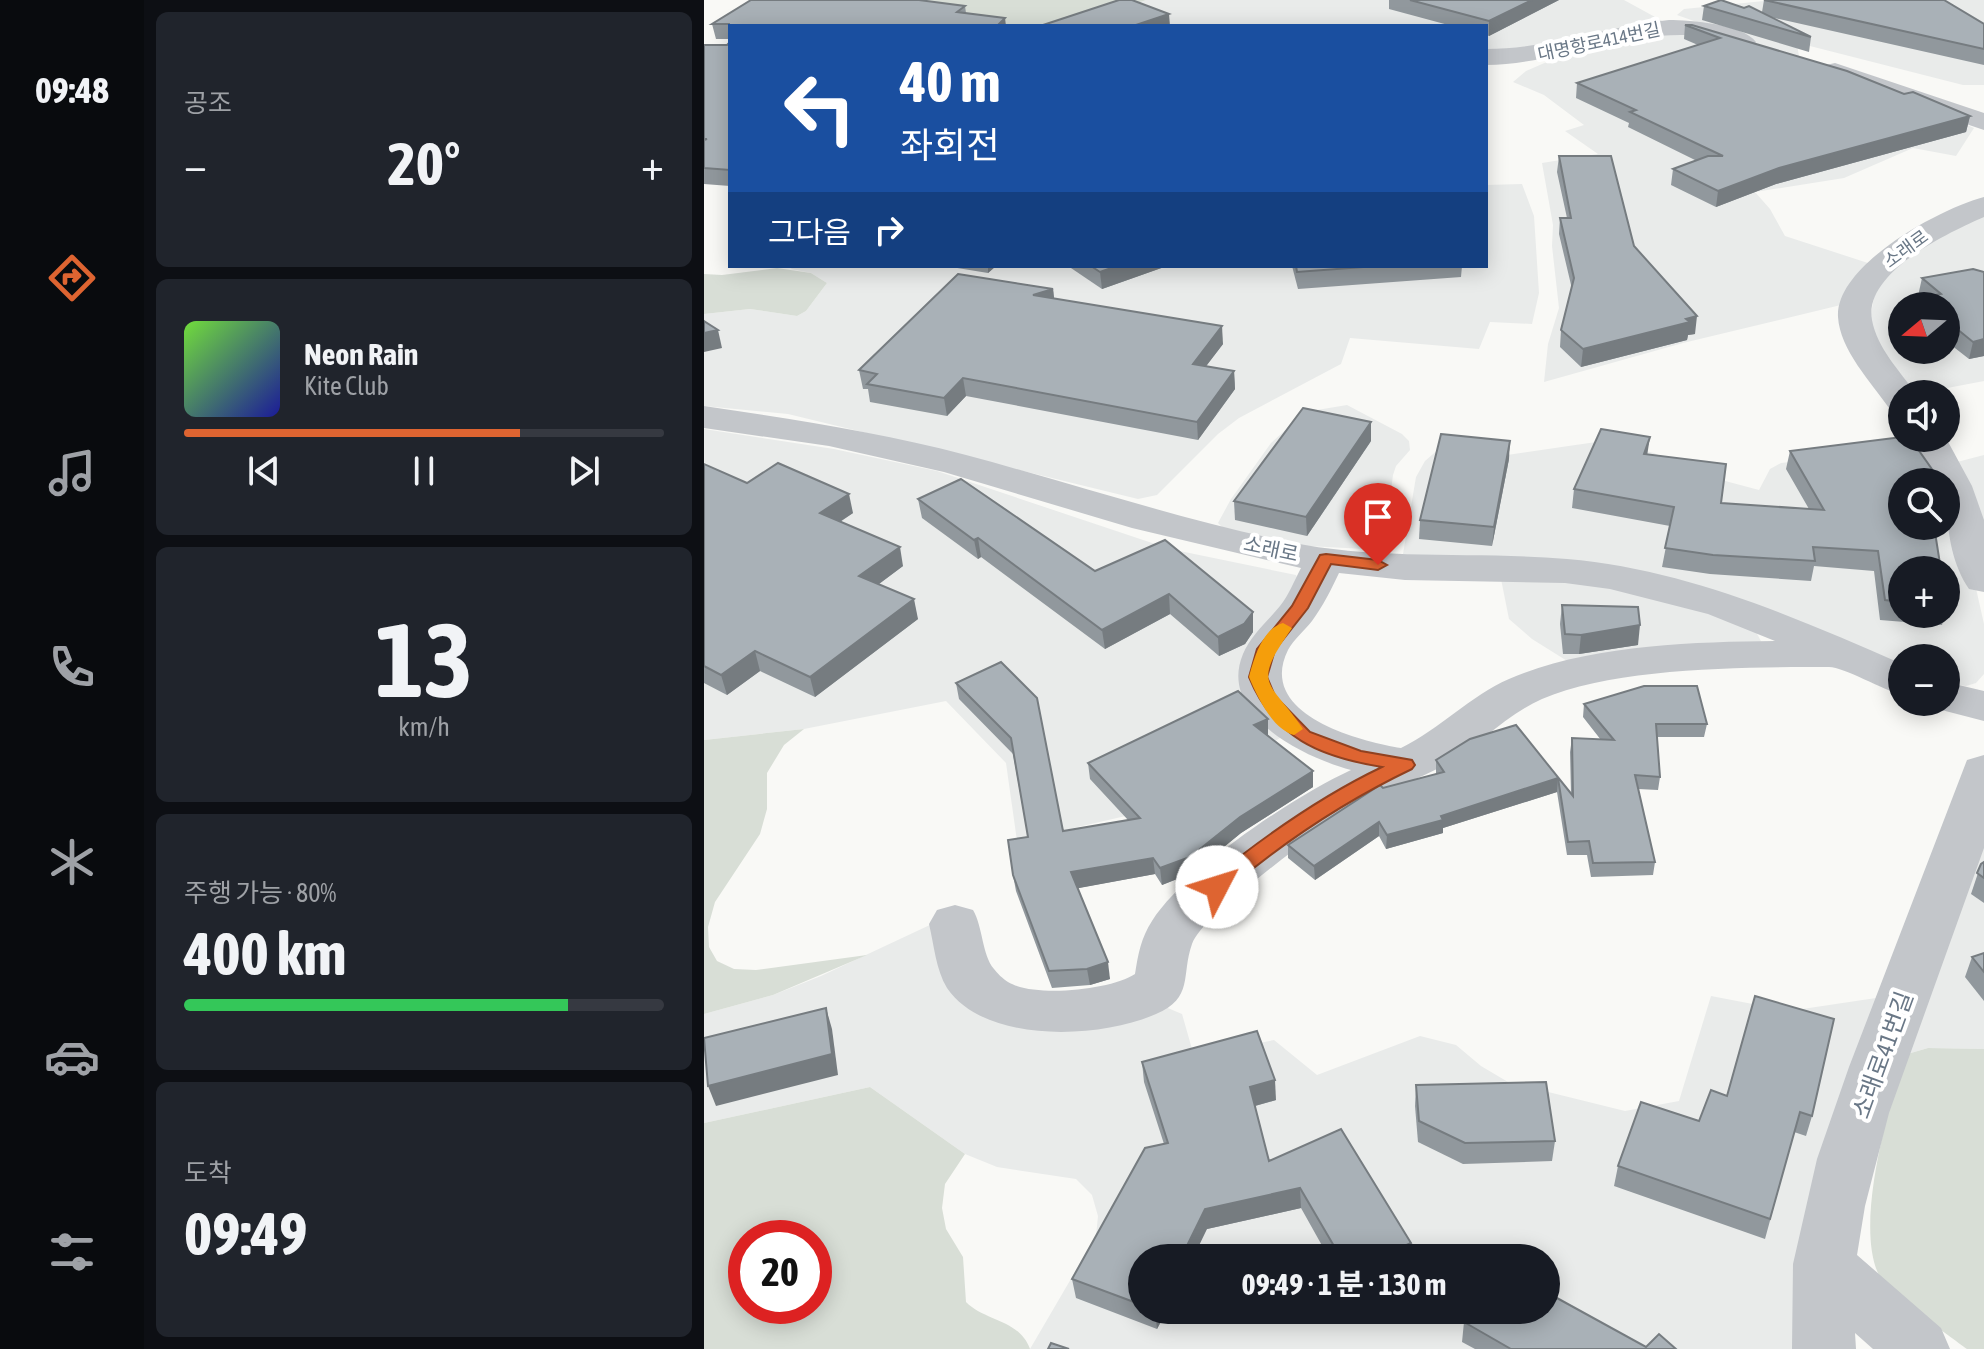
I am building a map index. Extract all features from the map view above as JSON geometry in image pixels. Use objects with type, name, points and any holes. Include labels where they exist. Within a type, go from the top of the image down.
[{"type":"street","name":"대명항로414번길","points":[[1488,57],[1545,54],[1642,31],[1679,27],[1704,29],[1767,51]]},
{"type":"street","points":[[1811,64],[1984,122]]},
{"type":"street","name":"소래로","points":[[1889,380],[1861,337],[1854,317],[1858,300],[1870,279],[1889,257],[1926,233],[1984,206]]},
{"type":"street","name":"소래로","points":[[704,417],[829,435],[953,463],[1146,520],[1292,555],[1405,568],[1565,571],[1611,577],[1723,605],[1772,623],[1888,675]]},
{"type":"street","points":[[1935,452],[1953,486],[1984,580]]},
{"type":"street","points":[[1326,559],[1300,608],[1266,649],[1258,677],[1267,698],[1303,737],[1358,757],[1405,765]]},
{"type":"street","name":"소래로","points":[[955,924],[967,975],[990,998],[1031,1010],[1087,1010],[1139,999],[1160,984],[1169,937],[1194,906],[1262,849],[1352,789],[1428,754],[1475,723],[1497,703],[1520,690],[1572,675],[1705,656],[1839,654]]},
{"type":"street","points":[[1960,700],[1984,706]]},
{"type":"street","name":"소래로41번길","points":[[1824,1349],[1821,1316],[1824,1264],[1840,1190],[1873,1069],[1912,975],[1941,892],[1971,826],[1984,771]]},
{"type":"street","points":[[1824,1264],[1918,1349]]},
{"type":"shaded area","points":[[830,0],[1146,0],[1080,24],[971,24]]},
{"type":"shaded area","points":[[1146,0],[1624,0],[1666,23],[1488,54],[1488,24],[1080,24]]},
{"type":"shaded area","points":[[1774,0],[1984,0],[1984,85],[1963,85],[1806,45],[1797,45],[1799,56],[1793,56],[1677,15],[1684,9]]},
{"type":"shaded area","points":[[1672,31],[1915,102],[1974,128],[1956,156],[1913,148],[1844,178],[1755,192],[1770,209],[1785,236],[1871,264],[1845,304],[1683,343],[1544,382],[1548,344],[1559,308],[1552,246],[1553,225],[1542,163],[1598,154],[1565,131],[1584,125],[1544,95],[1513,82],[1526,71],[1563,55]]},
{"type":"shaded area","points":[[1522,184],[1534,216],[1539,293],[1532,324],[1490,322],[1479,349],[1350,338],[1341,364],[1239,418],[1218,434],[1157,495],[1138,499],[788,414],[704,406],[704,314],[750,309],[797,316],[806,311],[827,283],[811,273],[792,268],[1488,268],[1488,185]]},
{"type":"shaded area","points":[[1984,214],[1984,381],[1960,386],[1960,380],[1902,380],[1890,364],[1960,364],[1960,292],[1888,292],[1888,360],[1869,324],[1875,292],[1904,253]]},
{"type":"shaded area","points":[[777,268],[811,273],[827,283],[806,311],[797,316],[750,309],[704,314],[704,274],[722,275]]},
{"type":"shaded area","points":[[1347,405],[1402,434],[1409,441],[1410,450],[1396,466],[1393,475],[1383,550],[1289,545],[1223,528],[1218,523],[1231,499],[1271,443],[1293,423],[1317,410]]},
{"type":"shaded area","points":[[704,429],[834,449],[937,471],[1170,549],[1296,575],[1301,585],[1269,635],[1285,735],[1215,777],[1130,815],[1017,841],[1006,763],[946,701],[804,729],[704,740]]},
{"type":"shaded area","points":[[1603,441],[1654,453],[1699,474],[1759,490],[1770,469],[1781,463],[1799,461],[1888,479],[1888,540],[1960,538],[1984,624],[1984,674],[1976,683],[1960,685],[1960,644],[1888,644],[1888,663],[1790,619],[1403,554],[1416,477],[1425,461],[1440,448],[1500,456]]},
{"type":"shaded area","points":[[1984,455],[1984,550],[1960,468],[1957,462]]},
{"type":"shaded area","points":[[1501,579],[1556,580],[1659,595],[1754,628],[1762,643],[1580,669],[1532,639],[1509,619]]},
{"type":"shaded area","points":[[804,729],[784,745],[767,773],[767,809],[760,834],[715,902],[708,927],[709,947],[717,961],[734,969],[756,970],[867,955],[773,995],[704,1014],[704,740]]},
{"type":"shaded area","points":[[1984,843],[1984,1049],[1928,1048],[1904,1055]]},
{"type":"shaded area","points":[[932,924],[962,989],[1163,1006],[1182,1014],[1194,1056],[1274,1040],[1317,1075],[1420,1036],[1456,1045],[1481,1066],[1508,1082],[1625,1111],[1679,1101],[1711,996],[1789,1011],[1876,998],[1802,1349],[1030,1349],[1096,1236],[1098,1216],[1092,1195],[1076,1179],[997,1167],[965,1154],[870,1087],[704,1123],[704,1014],[773,995]]},
{"type":"shaded area","points":[[1928,1048],[1984,1049],[1984,1349],[1967,1349],[1908,1305],[1881,1279],[1873,1257],[1870,1231],[1872,1201],[1890,1105],[1904,1055]]},
{"type":"shaded area","points":[[870,1087],[965,1154],[945,1184],[942,1208],[946,1229],[963,1257],[966,1302],[1010,1326],[1025,1339],[1030,1349],[704,1349],[704,1123]]},
{"type":"building","points":[[751,0],[919,0],[965,6],[957,12],[1005,18],[999,24],[712,24]]},
{"type":"building","points":[[1119,0],[1132,0],[1169,14],[1139,24],[1046,24]]},
{"type":"building","points":[[1410,0],[1532,0],[1489,21]]},
{"type":"building","points":[[1721,0],[1744,8],[1749,6],[1811,37],[1704,6]]},
{"type":"building","points":[[1764,0],[1944,0],[1984,24],[1984,49]]},
{"type":"building","points":[[1685,25],[1847,71],[1904,94],[1913,92],[1970,116],[1779,168],[1718,191],[1673,169],[1708,156],[1723,156],[1577,83],[1720,38]]},
{"type":"building","points":[[704,45],[727,45],[728,170],[704,168],[704,140],[707,139],[704,139]]},
{"type":"building","points":[[1559,156],[1611,156],[1634,246],[1697,316],[1686,319],[1690,322],[1583,349],[1561,330],[1574,278],[1560,218],[1571,218]]},
{"type":"building","points":[[1296,268],[1350,268],[1297,272]]},
{"type":"building","points":[[1973,269],[1984,272],[1984,339],[1973,342],[1960,331],[1960,292],[1939,292],[1922,278]]},
{"type":"building","points":[[958,274],[1053,289],[1033,295],[1222,326],[1193,364],[1234,371],[1197,422],[963,378],[944,398],[867,384],[877,374],[859,370]]},
{"type":"building","points":[[704,321],[718,330],[704,333]]},
{"type":"building","points":[[1303,408],[1371,422],[1306,517],[1234,501]]},
{"type":"building","points":[[1601,429],[1650,437],[1644,454],[1726,464],[1721,503],[1824,510],[1790,451],[1888,439],[1888,452],[1920,452],[1931,468],[1888,468],[1888,540],[1936,540],[1939,556],[1888,556],[1888,600],[1885,600],[1878,551],[1813,547],[1815,561],[1713,555],[1665,548],[1674,507],[1574,489]]},
{"type":"building","points":[[1441,434],[1510,441],[1494,527],[1420,520]]},
{"type":"building","points":[[778,463],[849,494],[820,513],[900,547],[859,576],[914,599],[810,677],[755,651],[721,675],[704,666],[704,464],[747,483]]},
{"type":"building","points":[[961,479],[1095,571],[1165,540],[1253,612],[1244,624],[1218,637],[1169,594],[1102,630],[978,538],[974,540],[918,499]]},
{"type":"building","points":[[1562,605],[1638,607],[1640,625],[1581,635],[1565,634]]},
{"type":"building","points":[[1001,662],[1037,698],[1063,831],[1140,818],[1088,763],[1238,691],[1268,719],[1254,725],[1313,771],[1240,817],[1190,857],[1160,868],[1153,858],[1071,872],[1108,962],[1087,969],[1049,971],[1013,875],[1008,840],[1028,837],[1011,738],[956,683]]},
{"type":"building","points":[[1644,686],[1697,686],[1707,724],[1656,724],[1660,777],[1635,775],[1655,862],[1593,863],[1589,841],[1568,842],[1558,778],[1441,816],[1443,820],[1387,835],[1379,822],[1314,866],[1288,845],[1380,785],[1383,788],[1444,772],[1436,760],[1470,739],[1516,725],[1573,796],[1572,738],[1614,740],[1584,704]]},
{"type":"building","points":[[1984,862],[1984,878],[1977,873]]},
{"type":"building","points":[[1984,953],[1984,972],[1972,957]]},
{"type":"building","points":[[1755,996],[1834,1019],[1812,1116],[1800,1112],[1770,1219],[1618,1166],[1641,1102],[1699,1121],[1711,1090],[1727,1096]]},
{"type":"building","points":[[826,1008],[832,1054],[708,1086],[704,1038]]},
{"type":"building","points":[[1257,1031],[1275,1080],[1250,1087],[1269,1161],[1341,1129],[1411,1243],[1333,1244],[1300,1188],[1205,1209],[1188,1244],[1128,1244],[1128,1300],[1072,1279],[1145,1148],[1168,1143],[1142,1062]]},
{"type":"building","points":[[1546,1082],[1555,1141],[1465,1143],[1419,1121],[1416,1085]]},
{"type":"building","points":[[1560,1300],[1646,1347],[1659,1334],[1676,1349],[1511,1349],[1467,1324],[1560,1324]]},
{"type":"building","points":[[1051,1343],[1069,1349],[1048,1349]]},
{"type":"slow traffic","points":[[1283,628],[1266,649],[1258,677],[1267,698],[1294,729]]},
{"type":"route","points":[[1217,887],[1262,849],[1352,789],[1405,765],[1358,757],[1303,737],[1267,698],[1258,677],[1266,649],[1300,608],[1326,559],[1378,565]]}]
